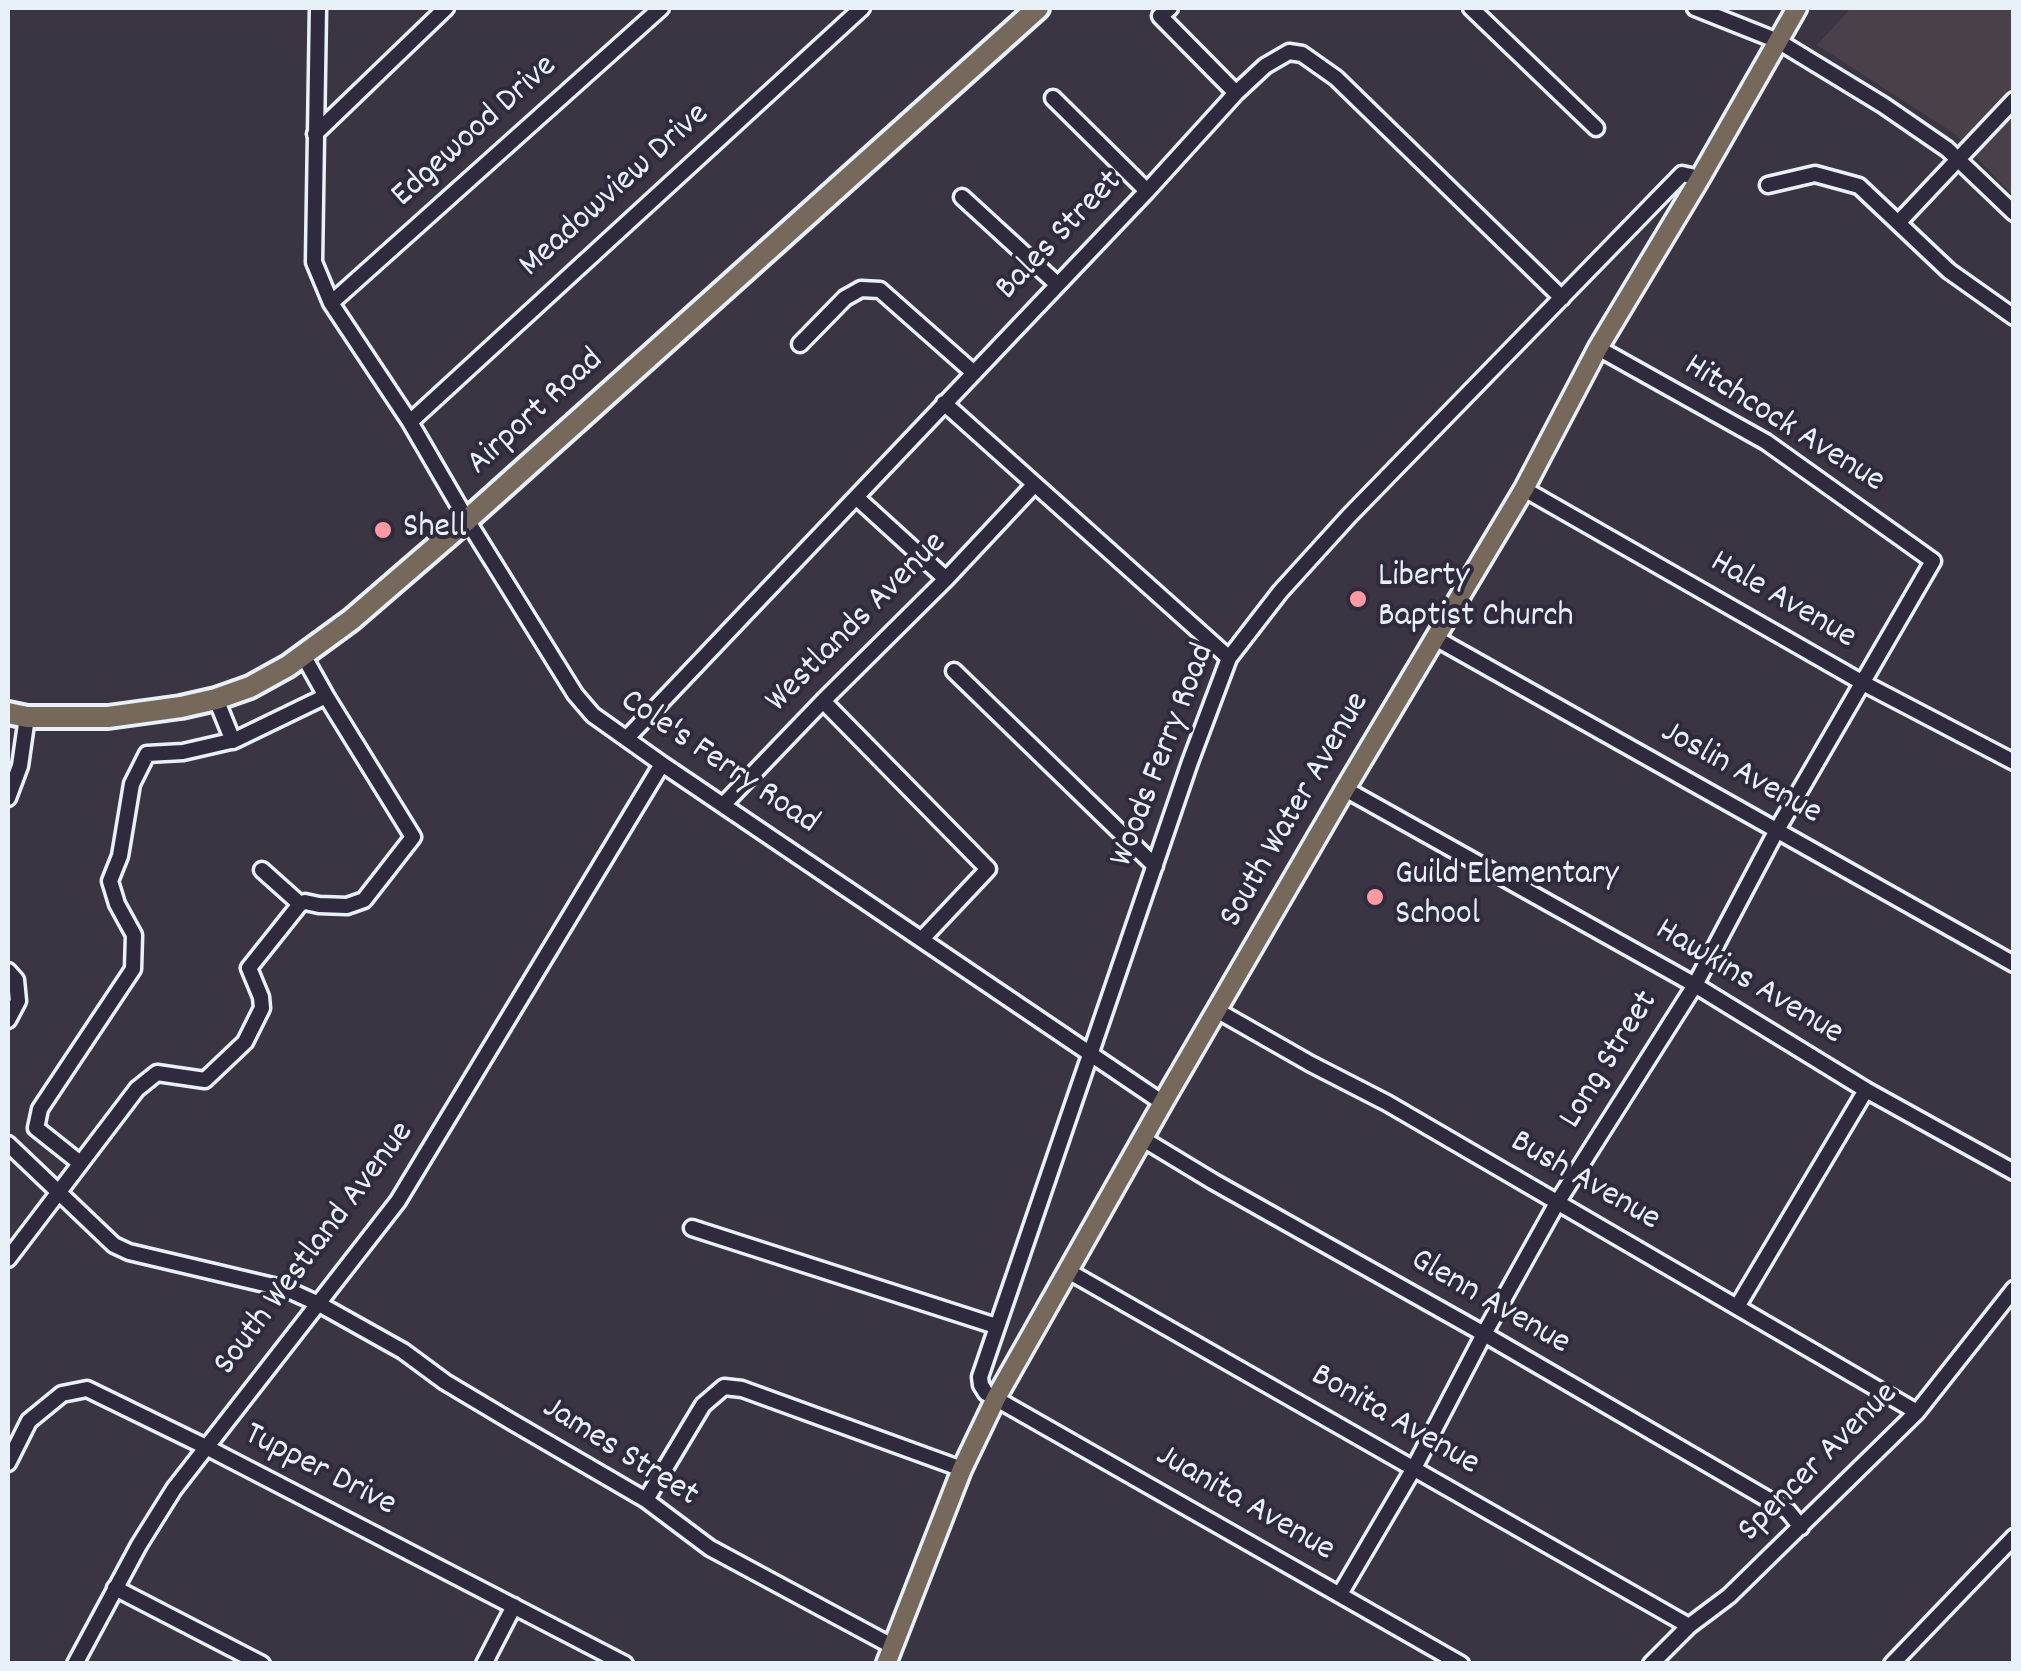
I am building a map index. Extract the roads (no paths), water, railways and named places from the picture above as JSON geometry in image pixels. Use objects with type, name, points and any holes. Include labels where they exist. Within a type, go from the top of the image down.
[{"type":"highway","name":"Airport Road","points":[[17,715],[108,717],[181,708],[250,687],[288,666],[351,620],[467,520],[1038,8]]},
{"type":"main road","name":"South Water Avenue","points":[[889,1655],[962,1470],[996,1398],[1345,789],[1524,489],[1598,348],[1798,8]]},
{"type":"street","name":"Cole's Ferry Road","points":[[318,8],[314,262],[331,303],[410,422],[575,694],[592,714],[662,764],[1163,1103]]},
{"type":"street","points":[[315,134],[446,8]]},
{"type":"street","name":"Edgewood Drive","points":[[331,303],[661,8]]},
{"type":"street","name":"Meadowview Drive","points":[[410,422],[862,8]]},
{"type":"street","points":[[1471,8],[1596,128]]},
{"type":"street","points":[[1697,8],[1778,41],[1883,105],[1946,149],[2014,213]]},
{"type":"street","points":[[1165,12],[1236,93]]},
{"type":"street","name":"Bales Street","points":[[626,738],[1236,93],[1265,66],[1289,52],[1302,54],[1336,78],[1562,298]]},
{"type":"street","points":[[1053,98],[1146,191]]},
{"type":"street","points":[[1898,223],[2014,100]]},
{"type":"street","name":"Woods Ferry Road","points":[[996,1398],[980,1386],[980,1377],[996,1326],[1229,658],[1280,592],[1336,530],[1682,174],[1700,178]]},
{"type":"street","points":[[1768,185],[1815,174],[1859,186],[1949,271],[2014,317]]},
{"type":"street","points":[[962,197],[1058,284]]},
{"type":"street","points":[[800,344],[844,298],[861,289],[880,290],[974,373]]},
{"type":"street","name":"Hitchcock Avenue","points":[[1598,348],[1766,442],[1933,561]]},
{"type":"street","points":[[944,403],[1229,658]]},
{"type":"street","name":"Westlands Avenue","points":[[724,804],[946,580],[1034,485]]},
{"type":"street","name":"Hale Avenue","points":[[1524,489],[1863,683],[2014,762]]},
{"type":"street","points":[[856,497],[946,580]]},
{"type":"street","name":"Long Street","points":[[1340,1594],[1414,1468],[1557,1203],[1695,984],[1777,830],[1933,561]]},
{"type":"street","name":"Joslin Avenue","points":[[1436,639],[2014,964]]},
{"type":"street","points":[[8,1259],[138,1089],[157,1073],[205,1080],[244,1042],[262,1008],[249,968],[300,904],[348,906],[364,900],[413,837],[303,655]]},
{"type":"street","points":[[954,670],[1155,866]]},
{"type":"street","points":[[80,1163],[36,1128],[40,1109],[132,969],[134,935],[110,881],[120,856],[132,784],[147,754],[183,752],[232,741],[326,696]]},
{"type":"street","points":[[216,699],[232,741]]},
{"type":"street","points":[[823,700],[988,869],[922,939]]},
{"type":"street","points":[[8,798],[20,766],[17,715]]},
{"type":"street","name":"South Westland Avenue","points":[[75,1664],[174,1490],[376,1232],[408,1185],[662,764]]},
{"type":"street","name":"Hawkins Avenue","points":[[1345,789],[1695,984],[1866,1090],[2014,1172]]},
{"type":"street","points":[[262,870],[300,904]]},
{"type":"street","points":[[8,971],[16,980],[18,1000],[8,1020]]},
{"type":"street","name":"Bush Avenue","points":[[1218,1010],[1388,1104],[1917,1412]]},
{"type":"street","points":[[1737,1307],[1866,1090]]},
{"type":"street","name":"Glenn Avenue","points":[[1143,1139],[1788,1512],[1801,1526]]},
{"type":"street","name":"James Street","points":[[8,1144],[114,1245],[286,1290],[319,1304],[646,1500],[710,1548],[889,1655]]},
{"type":"street","points":[[692,1228],[996,1326]]},
{"type":"street","name":"Bonita Avenue","points":[[1068,1270],[1689,1626]]},
{"type":"street","name":"Spencer Avenue","points":[[1650,1664],[1689,1626],[1729,1596],[1917,1412],[2014,1289]]},
{"type":"street","points":[[646,1500],[703,1405],[724,1387],[742,1389],[962,1470]]},
{"type":"street","name":"Tupper Drive","points":[[8,1463],[29,1420],[62,1394],[87,1389],[618,1662]]},
{"type":"street","name":"Juanita Avenue","points":[[996,1398],[1451,1661]]},
{"type":"street","points":[[1892,1664],[2014,1537]]},
{"type":"street","points":[[115,1588],[262,1664]]},
{"type":"street","points":[[484,1664],[514,1606]]},
{"type":"place","name":"Shell","points":[[383,530]]},
{"type":"place","name":"Liberty Baptist Church","points":[[1358,599]]},
{"type":"place","name":"Guild Elementary School","points":[[1375,897]]}]
